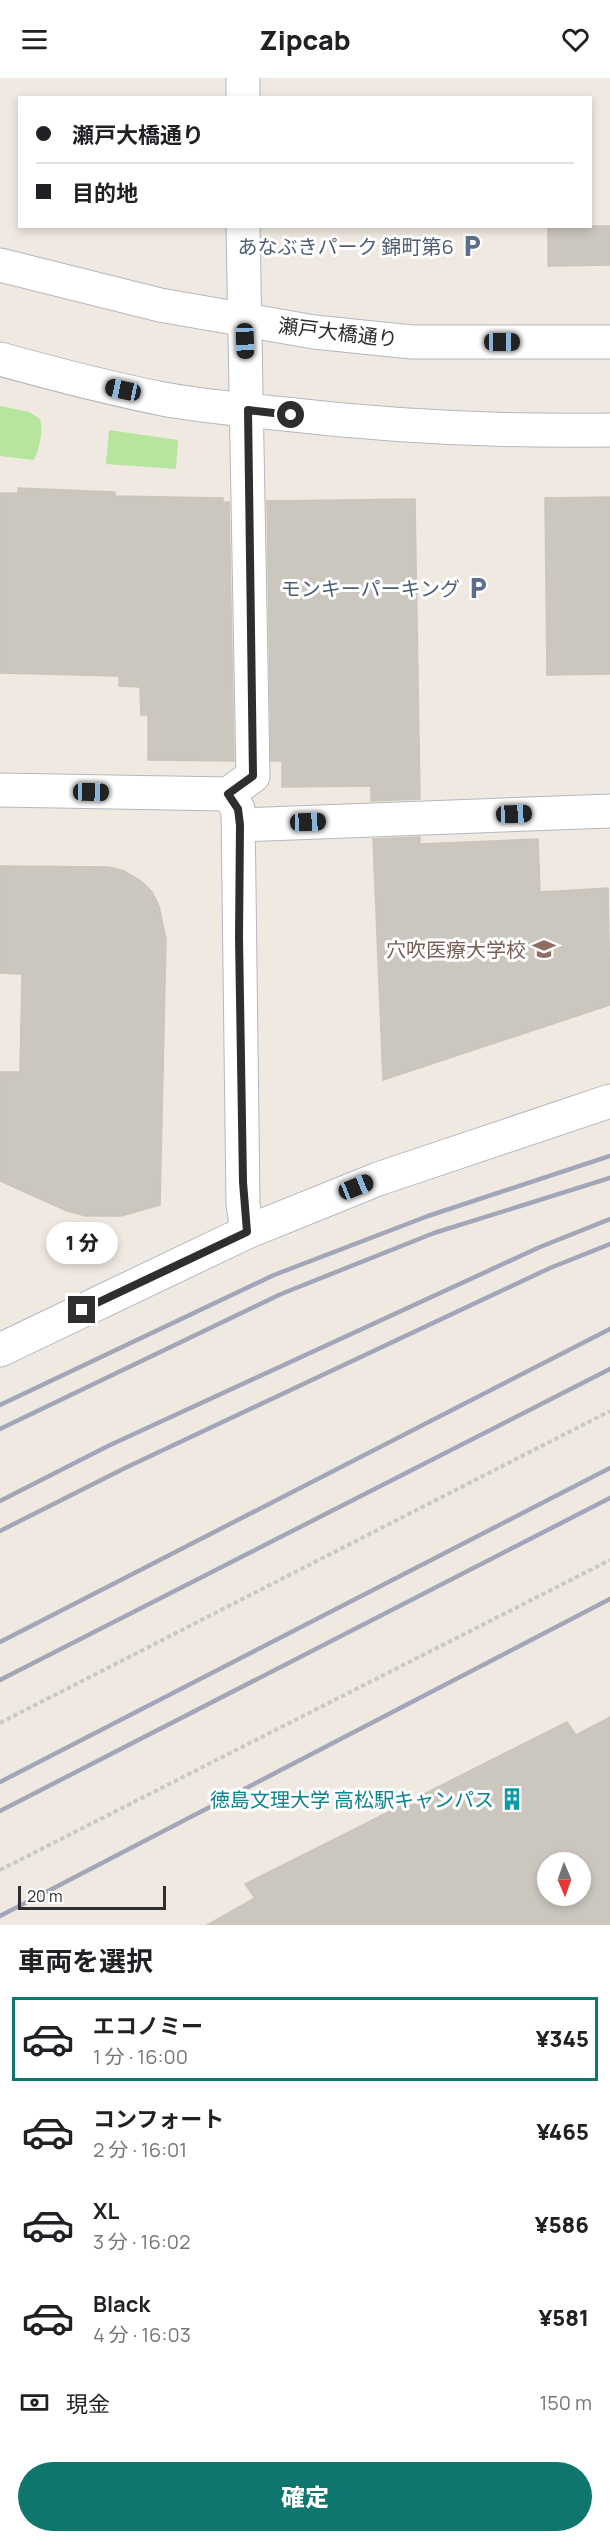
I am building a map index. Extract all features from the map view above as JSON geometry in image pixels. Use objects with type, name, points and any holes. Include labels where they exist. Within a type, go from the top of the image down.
[{"type":"street","points":[[243,78],[243,96]]},
{"type":"street","points":[[0,790],[228,794],[253,776],[243,228]]},
{"type":"street","name":"瀬戸大橋通り","points":[[0,265],[160,305],[314,332],[412,342],[610,342]]},
{"type":"street","points":[[0,359],[80,381],[165,399],[248,410],[412,427],[515,431],[610,430]]},
{"type":"street","points":[[228,794],[238,809],[240,825],[239,937],[243,1181],[247,1232]]},
{"type":"street","points":[[240,825],[610,811]]},
{"type":"street","points":[[0,1350],[247,1232],[378,1179],[610,1101]]},
{"type":"path","points":[[0,1723],[610,1411]]},
{"type":"path","points":[[0,1870],[610,1560]]},
{"type":"green space","points":[[0,406],[29,412],[40,419],[40,440],[34,460],[0,456]]},
{"type":"green space","points":[[109,430],[178,440],[176,469],[106,464]]},
{"type":"building","points":[[610,226],[610,265],[548,266],[548,228]]},
{"type":"building","points":[[18,488],[115,492],[115,496],[223,498],[223,502],[229,502],[234,761],[148,760],[148,715],[141,715],[140,687],[119,686],[119,676],[0,673],[0,493],[18,493]]},
{"type":"building","points":[[610,497],[610,674],[547,675],[545,498]]},
{"type":"building","points":[[415,499],[420,799],[371,801],[371,786],[282,787],[282,761],[271,761],[267,501]]},
{"type":"building","points":[[420,837],[420,844],[538,839],[540,892],[608,888],[610,1005],[383,1080],[373,839]]},
{"type":"building","points":[[0,866],[109,867],[124,871],[141,881],[152,892],[159,906],[166,939],[160,1205],[121,1216],[86,1216],[67,1211],[0,1181],[0,1072],[20,1072],[22,974],[0,973]]},
{"type":"building","name":"徳島文理大学 高松駅キャンパス","points":[[610,1717],[610,1925],[207,1925],[255,1898],[245,1884],[567,1722],[576,1735]]},
{"type":"railway","points":[[0,1405],[274,1275],[428,1216],[610,1156]]},
{"type":"railway","points":[[0,1429],[281,1294],[434,1233],[610,1178]]},
{"type":"railway","points":[[0,1501],[108,1446],[540,1247],[610,1219]]},
{"type":"railway","points":[[0,1531],[125,1468],[550,1268],[610,1244]]},
{"type":"railway","points":[[0,1642],[610,1329]]},
{"type":"railway","points":[[0,1680],[610,1369]]},
{"type":"railway","points":[[0,1782],[610,1468]]},
{"type":"railway","points":[[0,1811],[610,1498]]},
{"type":"railway","points":[[0,1916],[610,1599]]},
{"type":"place","name":"あなぶきパーク 錦町第6","points":[[472,246]]},
{"type":"place","name":"モンキーパーキング","points":[[478,588]]},
{"type":"place","name":"穴吹医療大学校","points":[[544,949]]},
{"type":"place","name":"徳島文理大学 高松駅キャンパス","points":[[512,1799]]},
{"type":"route","points":[[82,1310],[247,1232],[243,1204],[239,937],[240,825],[238,809],[228,794],[253,776],[248,410],[291,415]]}]
